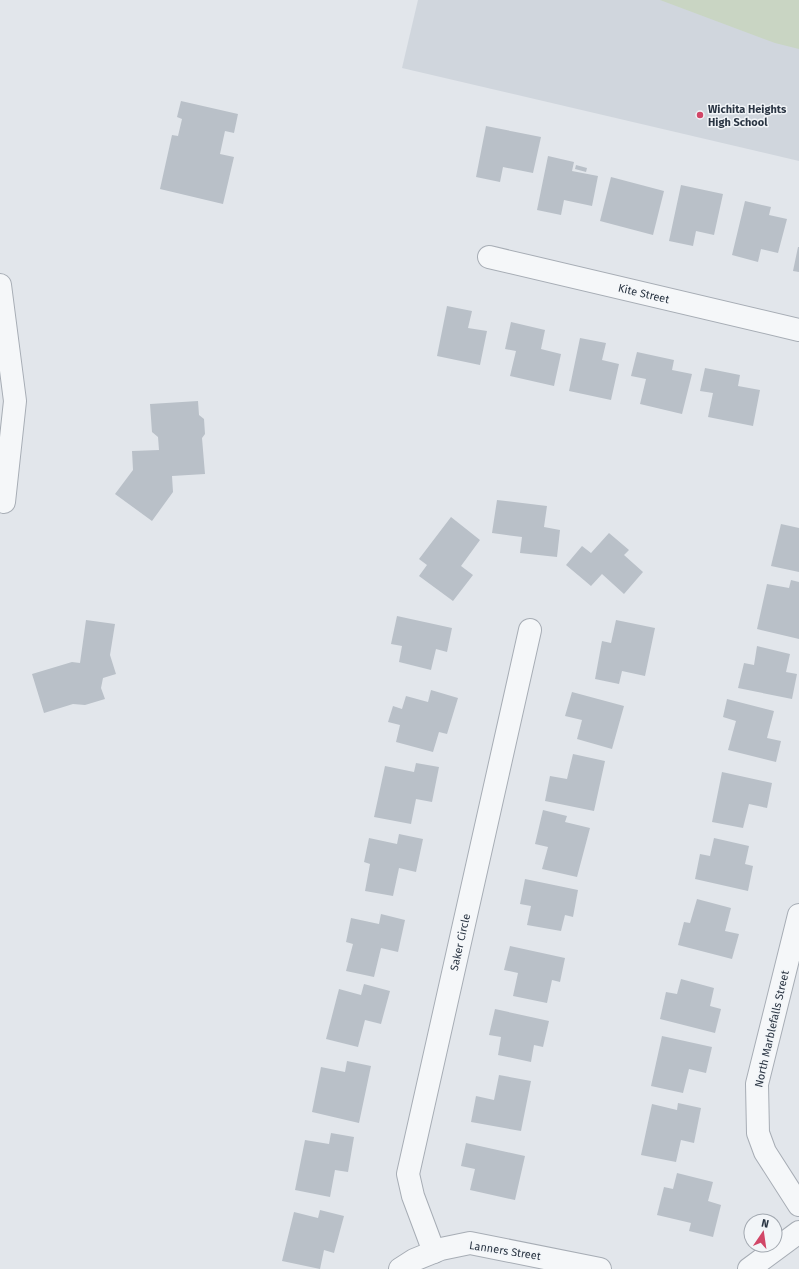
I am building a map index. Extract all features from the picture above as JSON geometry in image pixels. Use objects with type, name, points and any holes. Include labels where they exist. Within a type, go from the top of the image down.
[{"type":"street","name":"Kite Street","points":[[489,257],[799,330]]},
{"type":"street","points":[[0,285],[15,401],[4,502]]},
{"type":"street","name":"Saker Circle","points":[[434,1252],[414,1196],[408,1174],[530,630]]},
{"type":"street","name":"North Marblefalls Street","points":[[799,915],[757,1084],[758,1133],[765,1152],[799,1205]]},
{"type":"street","points":[[749,1269],[799,1232]]},
{"type":"street","name":"Lanners Street","points":[[400,1269],[414,1260],[434,1252],[470,1243],[600,1269]]},
{"type":"shaded area","name":"Wichita Heights High School","points":[[418,0],[799,0],[799,161],[402,68]]},
{"type":"green space","points":[[660,0],[799,0],[799,49],[775,43]]},
{"type":"building","points":[[181,101],[238,114],[234,133],[225,131],[220,154],[234,157],[223,204],[160,189],[172,135],[178,136],[182,119],[177,117]]},
{"type":"building","points":[[486,126],[541,137],[533,173],[503,167],[500,182],[476,177]]},
{"type":"building","points":[[548,156],[574,162],[572,171],[598,176],[592,206],[564,200],[561,215],[537,210]]},
{"type":"building","points":[[576,165],[587,168],[586,172],[575,169]]},
{"type":"building","points":[[611,177],[664,191],[653,235],[600,221]]},
{"type":"building","points":[[681,185],[723,194],[714,235],[696,231],[693,246],[669,241]]},
{"type":"building","points":[[745,201],[771,207],[769,215],[787,219],[778,253],[761,249],[758,262],[732,255]]},
{"type":"building","points":[[799,247],[799,272],[793,271]]},
{"type":"building","points":[[447,306],[472,311],[468,328],[487,331],[480,365],[437,356]]},
{"type":"building","points":[[511,322],[545,330],[541,349],[561,354],[554,386],[510,376],[516,351],[505,349]]},
{"type":"building","points":[[580,338],[606,343],[602,360],[619,364],[611,400],[569,391]]},
{"type":"building","points":[[637,352],[674,360],[672,370],[692,374],[682,414],[640,404],[646,379],[631,376]]},
{"type":"building","points":[[705,368],[740,375],[738,386],[760,390],[753,426],[708,417],[713,393],[700,391]]},
{"type":"building","points":[[198,401],[199,415],[204,419],[205,434],[202,438],[205,474],[172,476],[173,492],[152,521],[115,494],[133,470],[132,451],[159,450],[158,437],[152,432],[150,404]]},
{"type":"building","points":[[497,500],[547,506],[544,527],[560,530],[557,557],[520,553],[522,537],[492,533]]},
{"type":"building","points":[[451,517],[480,540],[461,566],[473,575],[453,601],[419,576],[427,565],[419,559]]},
{"type":"building","points":[[781,524],[799,528],[799,572],[771,566]]},
{"type":"building","points":[[609,533],[629,550],[624,555],[643,572],[624,594],[602,574],[591,586],[566,565],[582,546],[591,553]]},
{"type":"building","points":[[791,580],[799,582],[799,639],[757,629],[767,584],[789,588]]},
{"type":"building","points":[[397,616],[452,628],[447,652],[436,649],[431,670],[399,662],[402,646],[391,644]]},
{"type":"building","points":[[86,620],[115,624],[110,655],[116,674],[103,678],[101,688],[105,699],[85,705],[73,704],[44,713],[32,674],[72,662],[80,663]]},
{"type":"building","points":[[616,620],[655,628],[645,676],[622,671],[619,684],[595,679],[602,641],[611,643]]},
{"type":"building","points":[[757,646],[790,654],[786,672],[797,674],[792,699],[738,688],[744,663],[754,665]]},
{"type":"building","points":[[431,690],[458,698],[447,734],[439,732],[433,752],[396,742],[400,725],[388,722],[393,706],[402,709],[406,696],[428,702]]},
{"type":"building","points":[[572,692],[624,706],[612,749],[577,739],[582,720],[565,716]]},
{"type":"building","points":[[727,699],[774,711],[767,738],[781,741],[776,762],[728,750],[736,721],[723,717]]},
{"type":"building","points":[[573,754],[605,761],[594,811],[545,801],[550,776],[567,779]]},
{"type":"building","points":[[416,763],[439,767],[432,802],[416,799],[411,824],[374,817],[385,766],[414,772]]},
{"type":"building","points":[[722,772],[772,783],[767,808],[749,804],[743,828],[712,822]]},
{"type":"building","points":[[543,810],[567,816],[565,822],[590,828],[577,877],[542,869],[548,847],[535,844]]},
{"type":"building","points":[[399,834],[423,839],[416,872],[399,868],[393,896],[365,891],[370,864],[364,862],[369,838],[397,844]]},
{"type":"building","points":[[714,838],[749,846],[745,864],[753,866],[748,891],[695,879],[700,854],[710,856]]},
{"type":"building","points":[[525,879],[578,890],[573,917],[565,915],[561,931],[527,925],[531,906],[520,904]]},
{"type":"building","points":[[697,899],[731,908],[725,931],[739,934],[732,959],[678,945],[684,922],[690,923]]},
{"type":"building","points":[[381,914],[405,920],[398,952],[381,948],[374,977],[346,971],[353,944],[346,942],[351,918],[379,924]]},
{"type":"building","points":[[510,946],[565,958],[560,982],[552,980],[547,1003],[513,996],[518,973],[504,970]]},
{"type":"building","points":[[681,979],[714,988],[710,1006],[721,1009],[715,1033],[660,1019],[666,992],[677,994]]},
{"type":"building","points":[[364,984],[390,991],[381,1024],[365,1020],[358,1047],[326,1039],[339,989],[361,995]]},
{"type":"building","points":[[495,1009],[549,1021],[543,1047],[534,1045],[531,1062],[498,1055],[501,1037],[489,1035]]},
{"type":"building","points":[[662,1036],[712,1047],[706,1073],[689,1069],[683,1093],[651,1086]]},
{"type":"building","points":[[347,1061],[371,1066],[359,1123],[312,1112],[321,1067],[345,1072]]},
{"type":"building","points":[[499,1075],[531,1081],[521,1131],[471,1122],[476,1096],[494,1100]]},
{"type":"building","points":[[678,1103],[701,1108],[694,1143],[681,1140],[676,1162],[641,1155],[652,1104],[677,1110]]},
{"type":"building","points":[[331,1133],[354,1137],[348,1172],[335,1170],[330,1197],[295,1190],[305,1140],[329,1144]]},
{"type":"building","points":[[466,1143],[525,1156],[515,1200],[470,1190],[475,1169],[461,1166]]},
{"type":"building","points":[[677,1173],[713,1182],[708,1201],[721,1205],[713,1237],[689,1231],[691,1223],[657,1215],[664,1187],[673,1189]]},
{"type":"building","points":[[320,1210],[344,1216],[334,1253],[324,1250],[320,1269],[282,1261],[294,1212],[318,1218]]},
{"type":"place","name":"Wichita Heights High School","points":[[700,115]]}]
